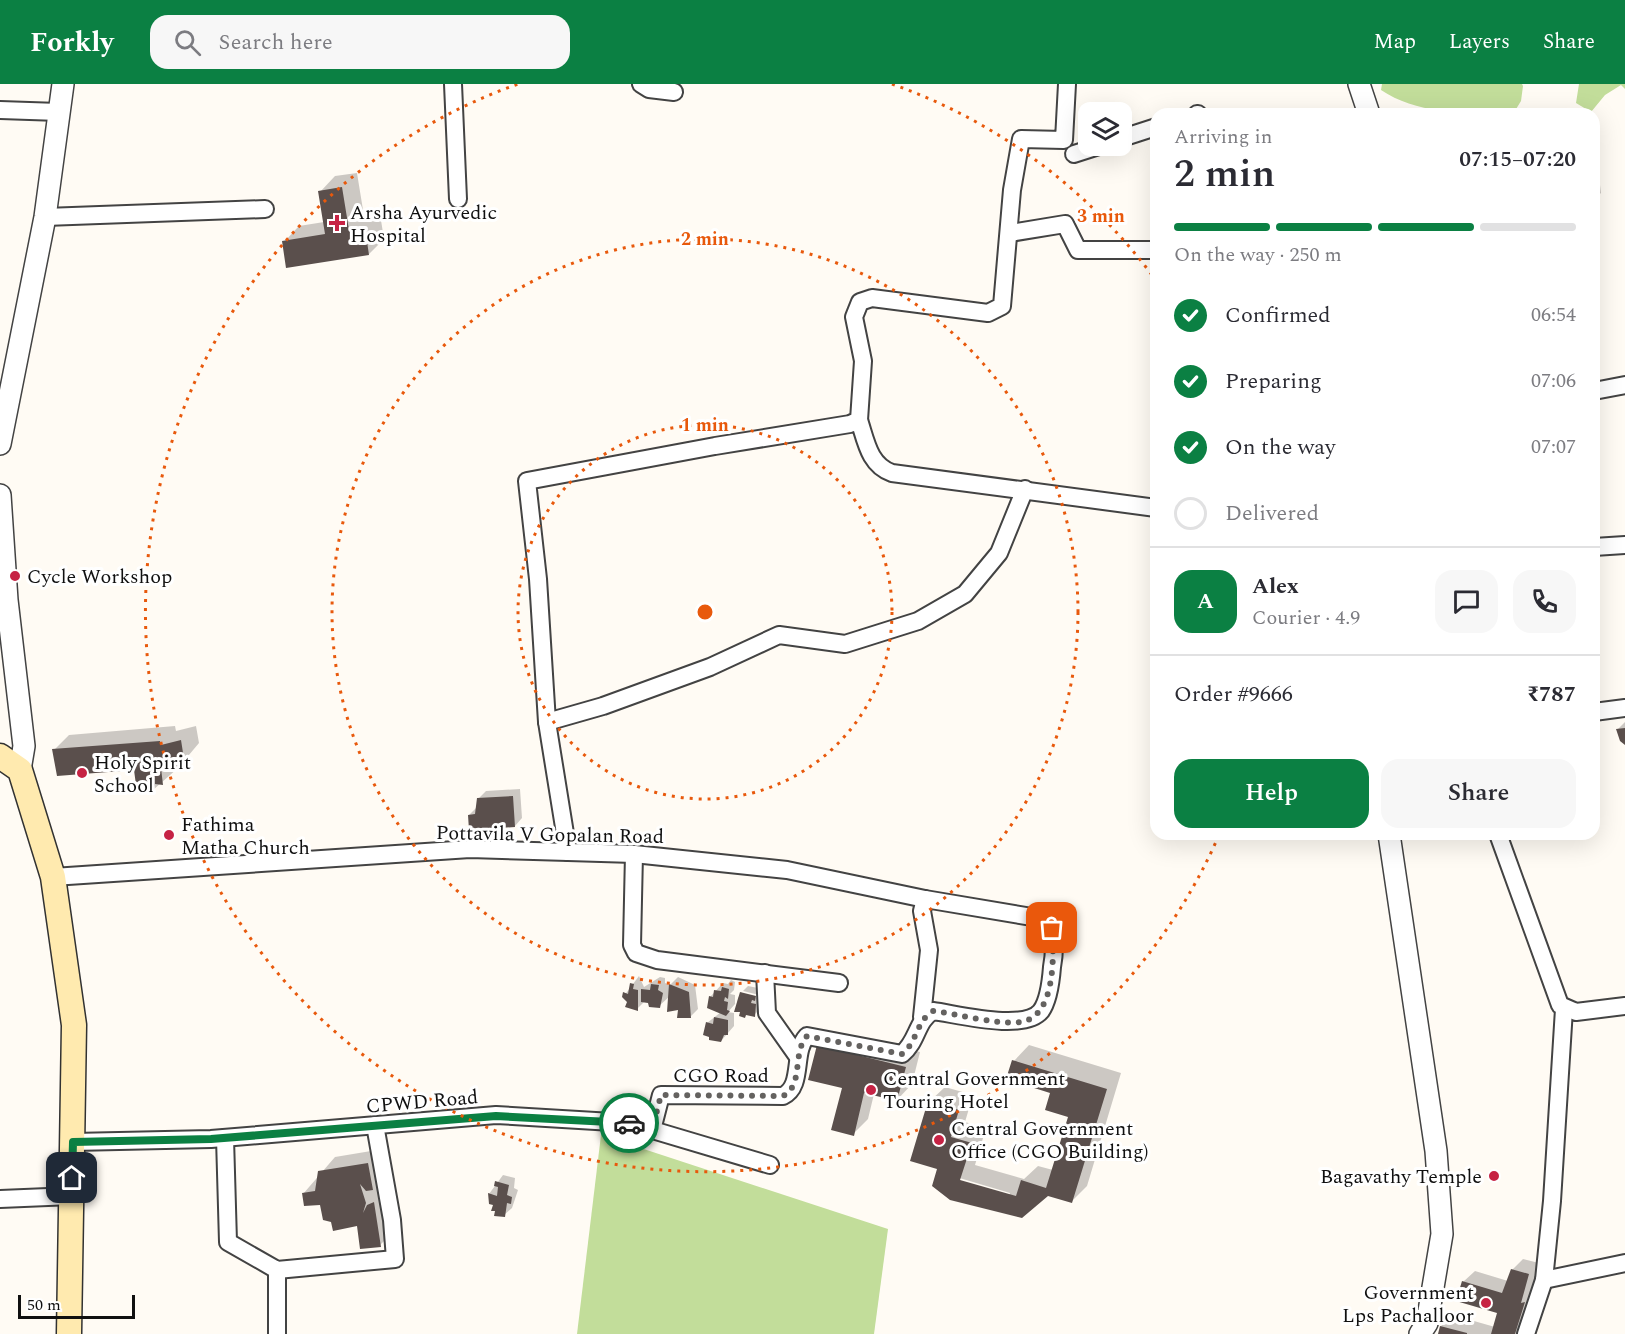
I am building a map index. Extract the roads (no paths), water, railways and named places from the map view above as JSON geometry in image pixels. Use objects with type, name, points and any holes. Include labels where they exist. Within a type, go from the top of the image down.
[{"type":"main road","points":[[0,756],[20,770],[53,877],[74,1025],[69,1334]]},
{"type":"street","points":[[0,444],[45,217],[63,84]]},
{"type":"street","points":[[453,84],[458,199]]},
{"type":"street","points":[[641,84],[649,89],[674,92]]},
{"type":"street","points":[[1067,84],[1064,140],[1022,139],[1012,190],[1002,306],[988,313],[872,298],[860,302],[854,317],[863,361],[859,420],[872,458],[883,470],[1150,507]]},
{"type":"street","points":[[1359,84],[1367,108]]},
{"type":"street","points":[[0,111],[59,112]]},
{"type":"street","points":[[1132,135],[1150,129]]},
{"type":"street","points":[[1074,154],[1078,153]]},
{"type":"street","points":[[45,217],[265,209]]},
{"type":"street","points":[[1010,233],[1065,224],[1078,250],[1150,250]]},
{"type":"street","points":[[1600,390],[1625,385]]},
{"type":"street","points":[[568,852],[547,722],[538,579],[527,481],[850,424],[859,420]]},
{"type":"street","points":[[547,722],[603,706],[699,671],[780,635],[845,644],[918,621],[965,594],[999,553],[1025,489]]},
{"type":"street","points":[[0,495],[7,600],[24,746],[20,770]]},
{"type":"street","points":[[1600,547],[1625,545]]},
{"type":"street","points":[[1600,711],[1625,708]]},
{"type":"street","points":[[1390,840],[1436,1151],[1442,1234],[1427,1323],[1420,1334]]},
{"type":"street","points":[[1500,840],[1557,997],[1564,1009],[1552,1201],[1544,1280],[1526,1334]]},
{"type":"street","name":"Pottavila V Gopalan Road","points":[[53,877],[470,849],[634,854],[787,870],[925,899],[1044,919],[1052,928],[1054,954],[1050,987],[1040,1012],[1023,1022],[933,1011],[922,1017]]},
{"type":"street","points":[[634,854],[632,945],[636,953],[657,960],[839,983]]},
{"type":"street","points":[[922,1017],[929,950],[922,911],[925,899]]},
{"type":"street","points":[[765,974],[767,1013],[798,1057]]},
{"type":"street","points":[[1564,1009],[1576,1012],[1624,1005]]},
{"type":"street","name":"CGO Road","points":[[652,1130],[661,1095],[783,1096],[790,1092],[794,1084],[802,1042],[807,1036],[902,1054],[910,1048],[922,1017]]},
{"type":"street","name":"CPWD Road","points":[[73,1142],[225,1138],[496,1116],[628,1123],[770,1165]]},
{"type":"street","points":[[225,1138],[228,1242],[277,1270],[395,1258],[392,1220],[375,1125]]},
{"type":"street","points":[[0,1199],[72,1196]]},
{"type":"street","points":[[1544,1280],[1625,1263]]},
{"type":"street","points":[[277,1270],[277,1334]]},
{"type":"place","name":"Arsha Ayurvedic Hospital","points":[[337,223]]},
{"type":"place","name":"Cycle Workshop","points":[[15,576]]},
{"type":"place","name":"Holy Spirit School","points":[[82,773]]},
{"type":"place","name":"Fathima Matha Church","points":[[169,835]]},
{"type":"place","name":"Central Government Touring Hotel","points":[[871,1090]]},
{"type":"place","name":"Central Government Office (CGO Building)","points":[[939,1140]]},
{"type":"place","name":"Bagavathy Temple","points":[[1494,1176]]},
{"type":"place","name":"Government Lps Pachalloor","points":[[1486,1303]]}]
